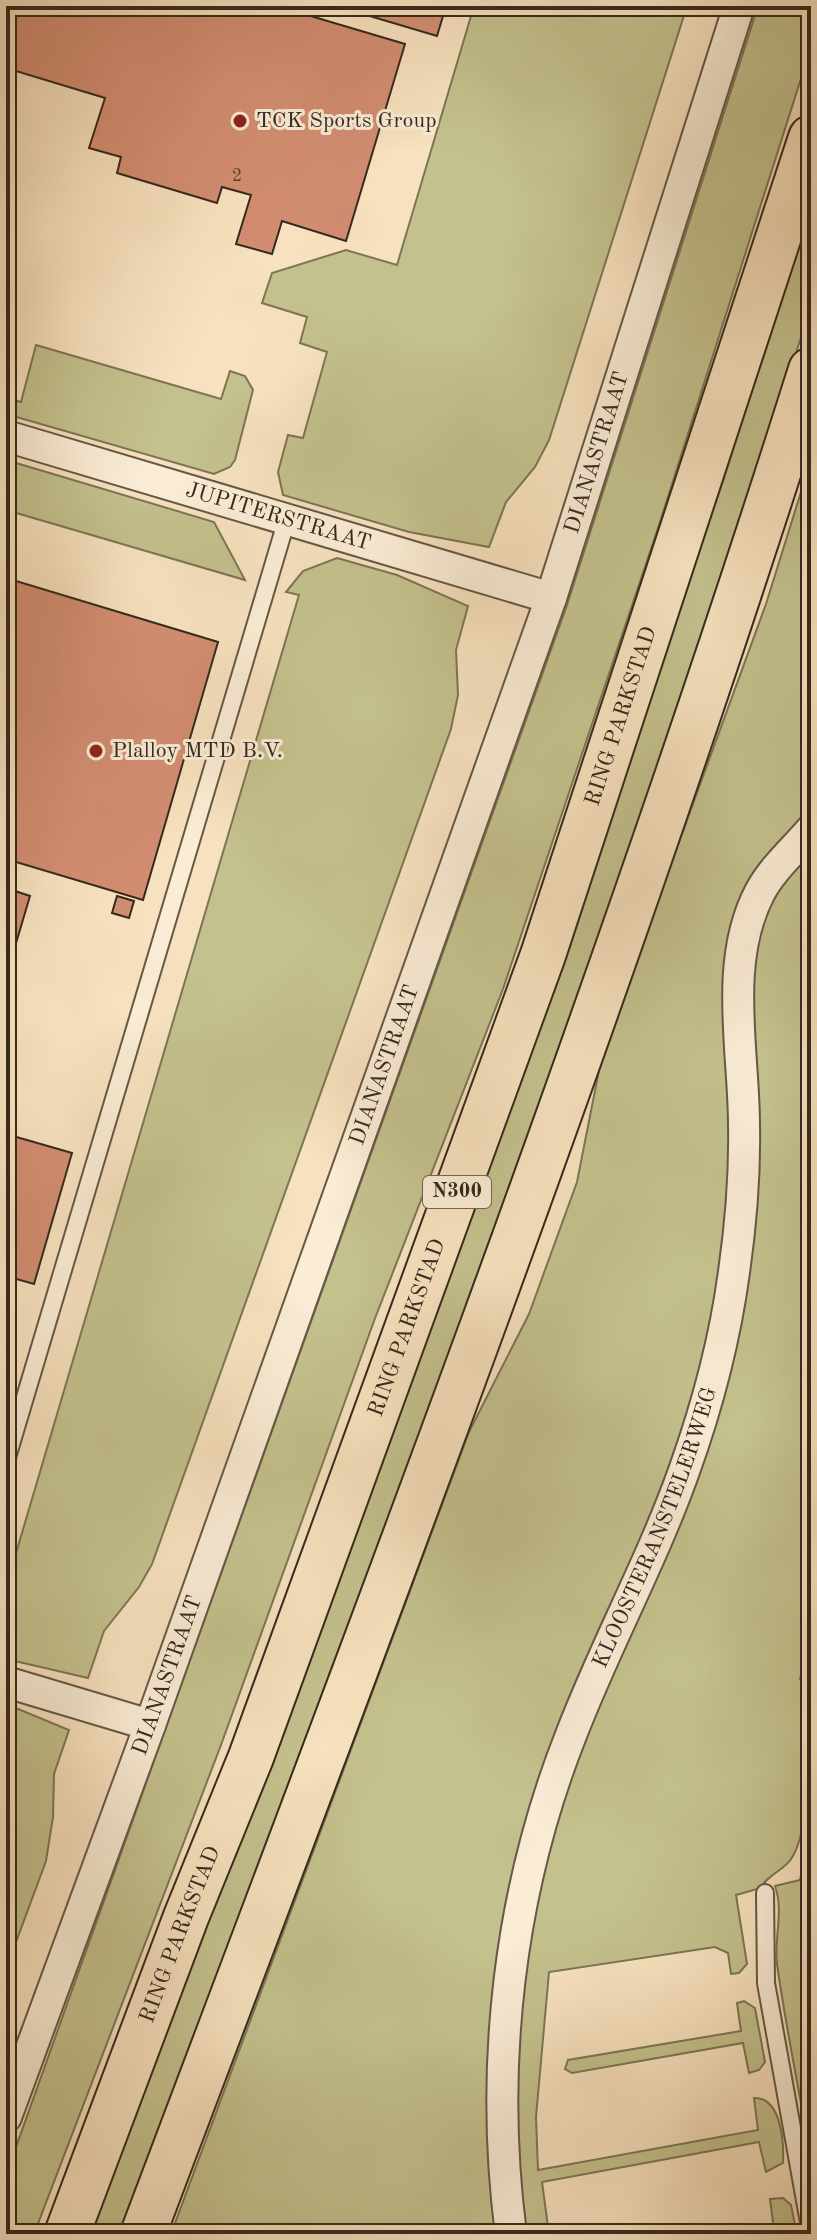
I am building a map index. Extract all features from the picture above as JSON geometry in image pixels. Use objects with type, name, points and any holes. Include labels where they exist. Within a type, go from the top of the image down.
[{"type":"highway","name":"RING PARKSTAD","points":[[67,2234],[186,1917],[251,1757],[543,955],[811,138]]},
{"type":"highway","points":[[143,2234],[527,1210],[735,610],[811,370]]},
{"type":"street","name":"DIANASTRAAT","points":[[6,2117],[150,1725],[551,598],[739,6]]},
{"type":"street","name":"JUPITERSTRAAT","points":[[6,436],[551,598]]},
{"type":"street","name":"KLOOSTERANSTELERWEG","points":[[511,2234],[504,2170],[502,2056],[521,1911],[543,1821],[570,1736],[684,1472],[710,1388],[730,1306],[743,1198],[744,1123],[739,992],[746,938],[760,892],[811,830]]},
{"type":"street","points":[[6,1682],[150,1725]]},
{"type":"lane","points":[[6,1461],[287,519]]},
{"type":"lane","points":[[765,1893],[766,1983],[811,2234]]},
{"type":"shaded area","points":[[474,6],[687,6],[549,440],[535,467],[506,502],[489,547],[409,532],[283,495],[278,472],[288,435],[303,438],[327,352],[300,343],[307,317],[262,303],[272,273],[346,250],[397,265]]},
{"type":"shaded area","points":[[758,6],[811,6],[811,47],[659,525],[503,989],[374,1321],[221,1745],[34,2234],[6,2234],[6,2175],[567,605]]},
{"type":"shaded area","points":[[811,202],[811,307],[636,840],[377,1559],[120,2234],[87,2234],[419,1360],[723,481]]},
{"type":"shaded area","points":[[36,345],[221,399],[230,371],[245,376],[253,390],[235,460],[230,467],[214,474],[6,414],[6,398],[21,402]]},
{"type":"shaded area","points":[[6,460],[214,522],[245,580],[6,510]]},
{"type":"shaded area","points":[[811,460],[811,813],[754,880],[732,1209],[705,1378],[536,1809],[502,2234],[171,2234],[469,1432],[529,1314],[577,1182],[603,1050],[766,604]]},
{"type":"shaded area","points":[[337,558],[397,575],[468,606],[456,650],[458,695],[451,729],[152,1564],[139,1587],[104,1631],[88,1678],[6,1659],[6,1587],[299,595],[286,592],[303,571]]},
{"type":"shaded area","points":[[811,846],[811,1638],[800,1679],[811,1683],[811,1722],[807,1796],[800,1839],[791,1859],[761,1888],[736,1895],[747,1964],[739,1973],[731,1974],[728,1953],[715,1947],[549,1972],[536,2117],[538,2170],[758,2130],[754,2098],[763,2100],[775,2112],[783,2143],[783,2163],[766,2172],[759,2142],[542,2182],[549,2234],[520,2234],[517,2208],[516,1994],[552,1820],[702,1444],[761,911]]},
{"type":"shaded area","points":[[6,1704],[69,1730],[54,1774],[53,1817],[46,1861],[6,1969]]},
{"type":"shaded area","points":[[811,1828],[811,2159],[777,1964],[779,1905],[775,1886],[800,1880]]},
{"type":"shaded area","points":[[744,2001],[755,2008],[765,2062],[759,2070],[749,2073],[743,2043],[572,2073],[565,2069],[568,2060],[741,2031],[737,2003]]},
{"type":"shaded area","points":[[783,2198],[791,2205],[797,2234],[751,2234],[774,2230],[770,2199]]},
{"type":"building","name":"TCK Sports Group","points":[[6,6],[277,6],[405,44],[346,241],[282,221],[272,254],[236,244],[251,195],[222,187],[217,203],[117,173],[121,157],[89,148],[105,98],[6,68]]},
{"type":"building","points":[[336,6],[446,6],[437,36]]},
{"type":"building","name":"Plalloy MTD B.V.","points":[[6,578],[218,642],[143,900],[6,859]]},
{"type":"building","points":[[6,888],[30,896],[6,977]]},
{"type":"building","points":[[117,896],[134,901],[129,918],[112,913]]},
{"type":"building","points":[[6,1134],[72,1153],[34,1284],[6,1276]]},
{"type":"place","name":"TCK Sports Group","points":[[240,121]]},
{"type":"place","name":"Plalloy MTD B.V.","points":[[96,751]]}]
